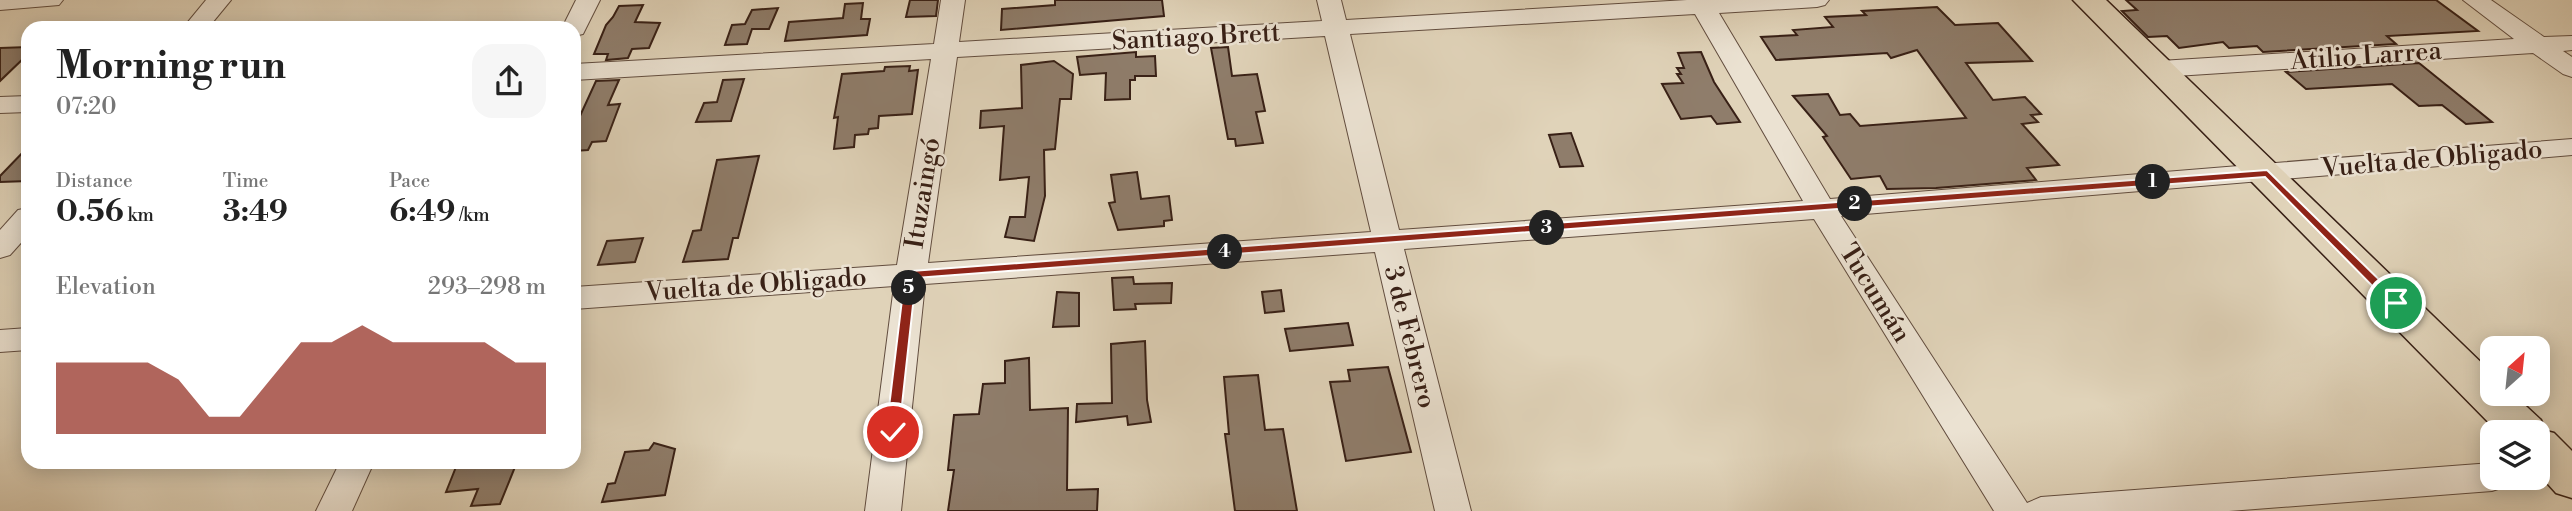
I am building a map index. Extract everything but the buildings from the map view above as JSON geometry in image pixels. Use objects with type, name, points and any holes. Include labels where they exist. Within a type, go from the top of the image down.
[{"type":"main road","points":[[2088,0],[2513,420]]},
{"type":"street","points":[[0,3],[51,0]]},
{"type":"street","points":[[201,21],[219,0]]},
{"type":"street","points":[[578,21],[588,0]]},
{"type":"street","name":"Ituzaingó","points":[[883,511],[911,275],[953,0]]},
{"type":"street","name":"3 de Febrero","points":[[1329,0],[1453,511]]},
{"type":"street","name":"Santiago Brett","points":[[581,72],[1337,29],[1701,3],[1817,0]]},
{"type":"street","points":[[2475,0],[2572,69]]},
{"type":"street","name":"Tucumán","points":[[1701,3],[1821,206],[2013,511]]},
{"type":"street","name":"Atilio Larrea","points":[[2160,69],[2572,43]]},
{"type":"street","points":[[0,105],[21,104]]},
{"type":"street","name":"Vuelta de Obligado","points":[[581,298],[1386,241],[2267,174],[2572,147]]},
{"type":"street","points":[[0,248],[21,225]]},
{"type":"street","points":[[0,341],[21,340]]},
{"type":"street","points":[[334,511],[354,469]]},
{"type":"street","points":[[2041,511],[2480,478]]},
{"type":"route","points":[[893,432],[911,275],[2267,174],[2396,303]]}]
